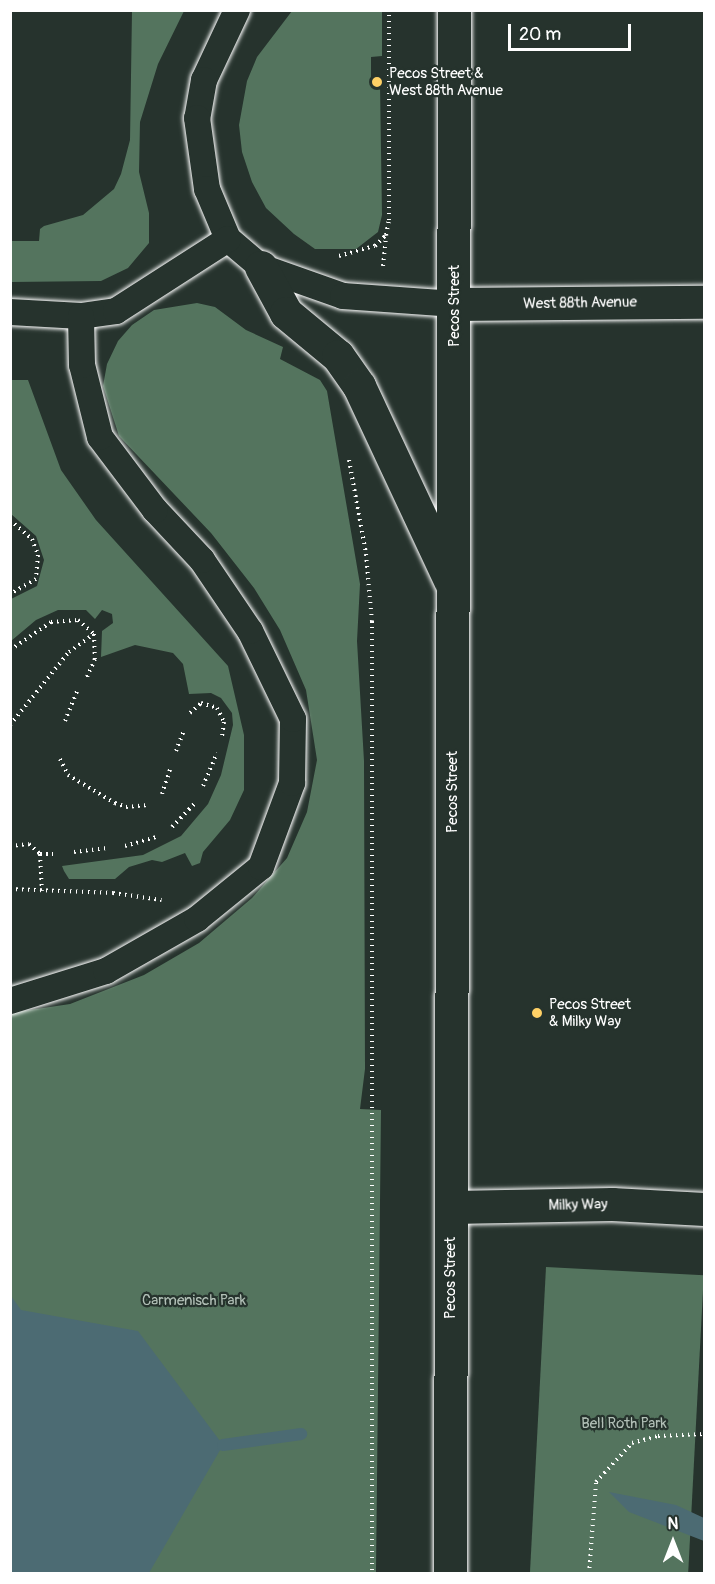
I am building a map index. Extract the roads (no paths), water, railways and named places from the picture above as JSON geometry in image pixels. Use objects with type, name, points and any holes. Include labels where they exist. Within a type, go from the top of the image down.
[{"type":"main road","name":"Pecos Street","points":[[450,1574],[454,10]]},
{"type":"main road","points":[[261,267],[286,313],[338,356],[359,387],[454,588]]},
{"type":"main road","name":"West 88th Avenue","points":[[455,304],[705,302]]},
{"type":"main road","name":"Milky Way","points":[[452,1207],[612,1204],[705,1209]]},
{"type":"lane","points":[[237,10],[204,80],[197,118],[207,189],[228,239],[261,267],[343,296],[455,304]]},
{"type":"lane","points":[[10,312],[81,316],[116,311],[228,239]]},
{"type":"lane","points":[[10,1001],[106,971],[197,919],[261,867],[292,783],[293,719],[250,631],[214,578],[155,510],[100,437],[82,365],[81,316]]},
{"type":"water","points":[[11,1296],[21,1310],[138,1331],[223,1445],[149,1573],[11,1573]]},
{"type":"water","points":[[609,1492],[676,1505],[704,1518],[704,1541],[629,1512]]},
{"type":"waterway","points":[[223,1445],[301,1434]]},
{"type":"place","name":"Pecos Street & West 88th Avenue","points":[[377,82]]},
{"type":"place","name":"Pecos Street & Milky Way","points":[[537,1013]]},
{"type":"park label","name":"Carmenisch Park","points":[[194,1301]]},
{"type":"park label","name":"Bell Roth Park","points":[[624,1424]]}]
